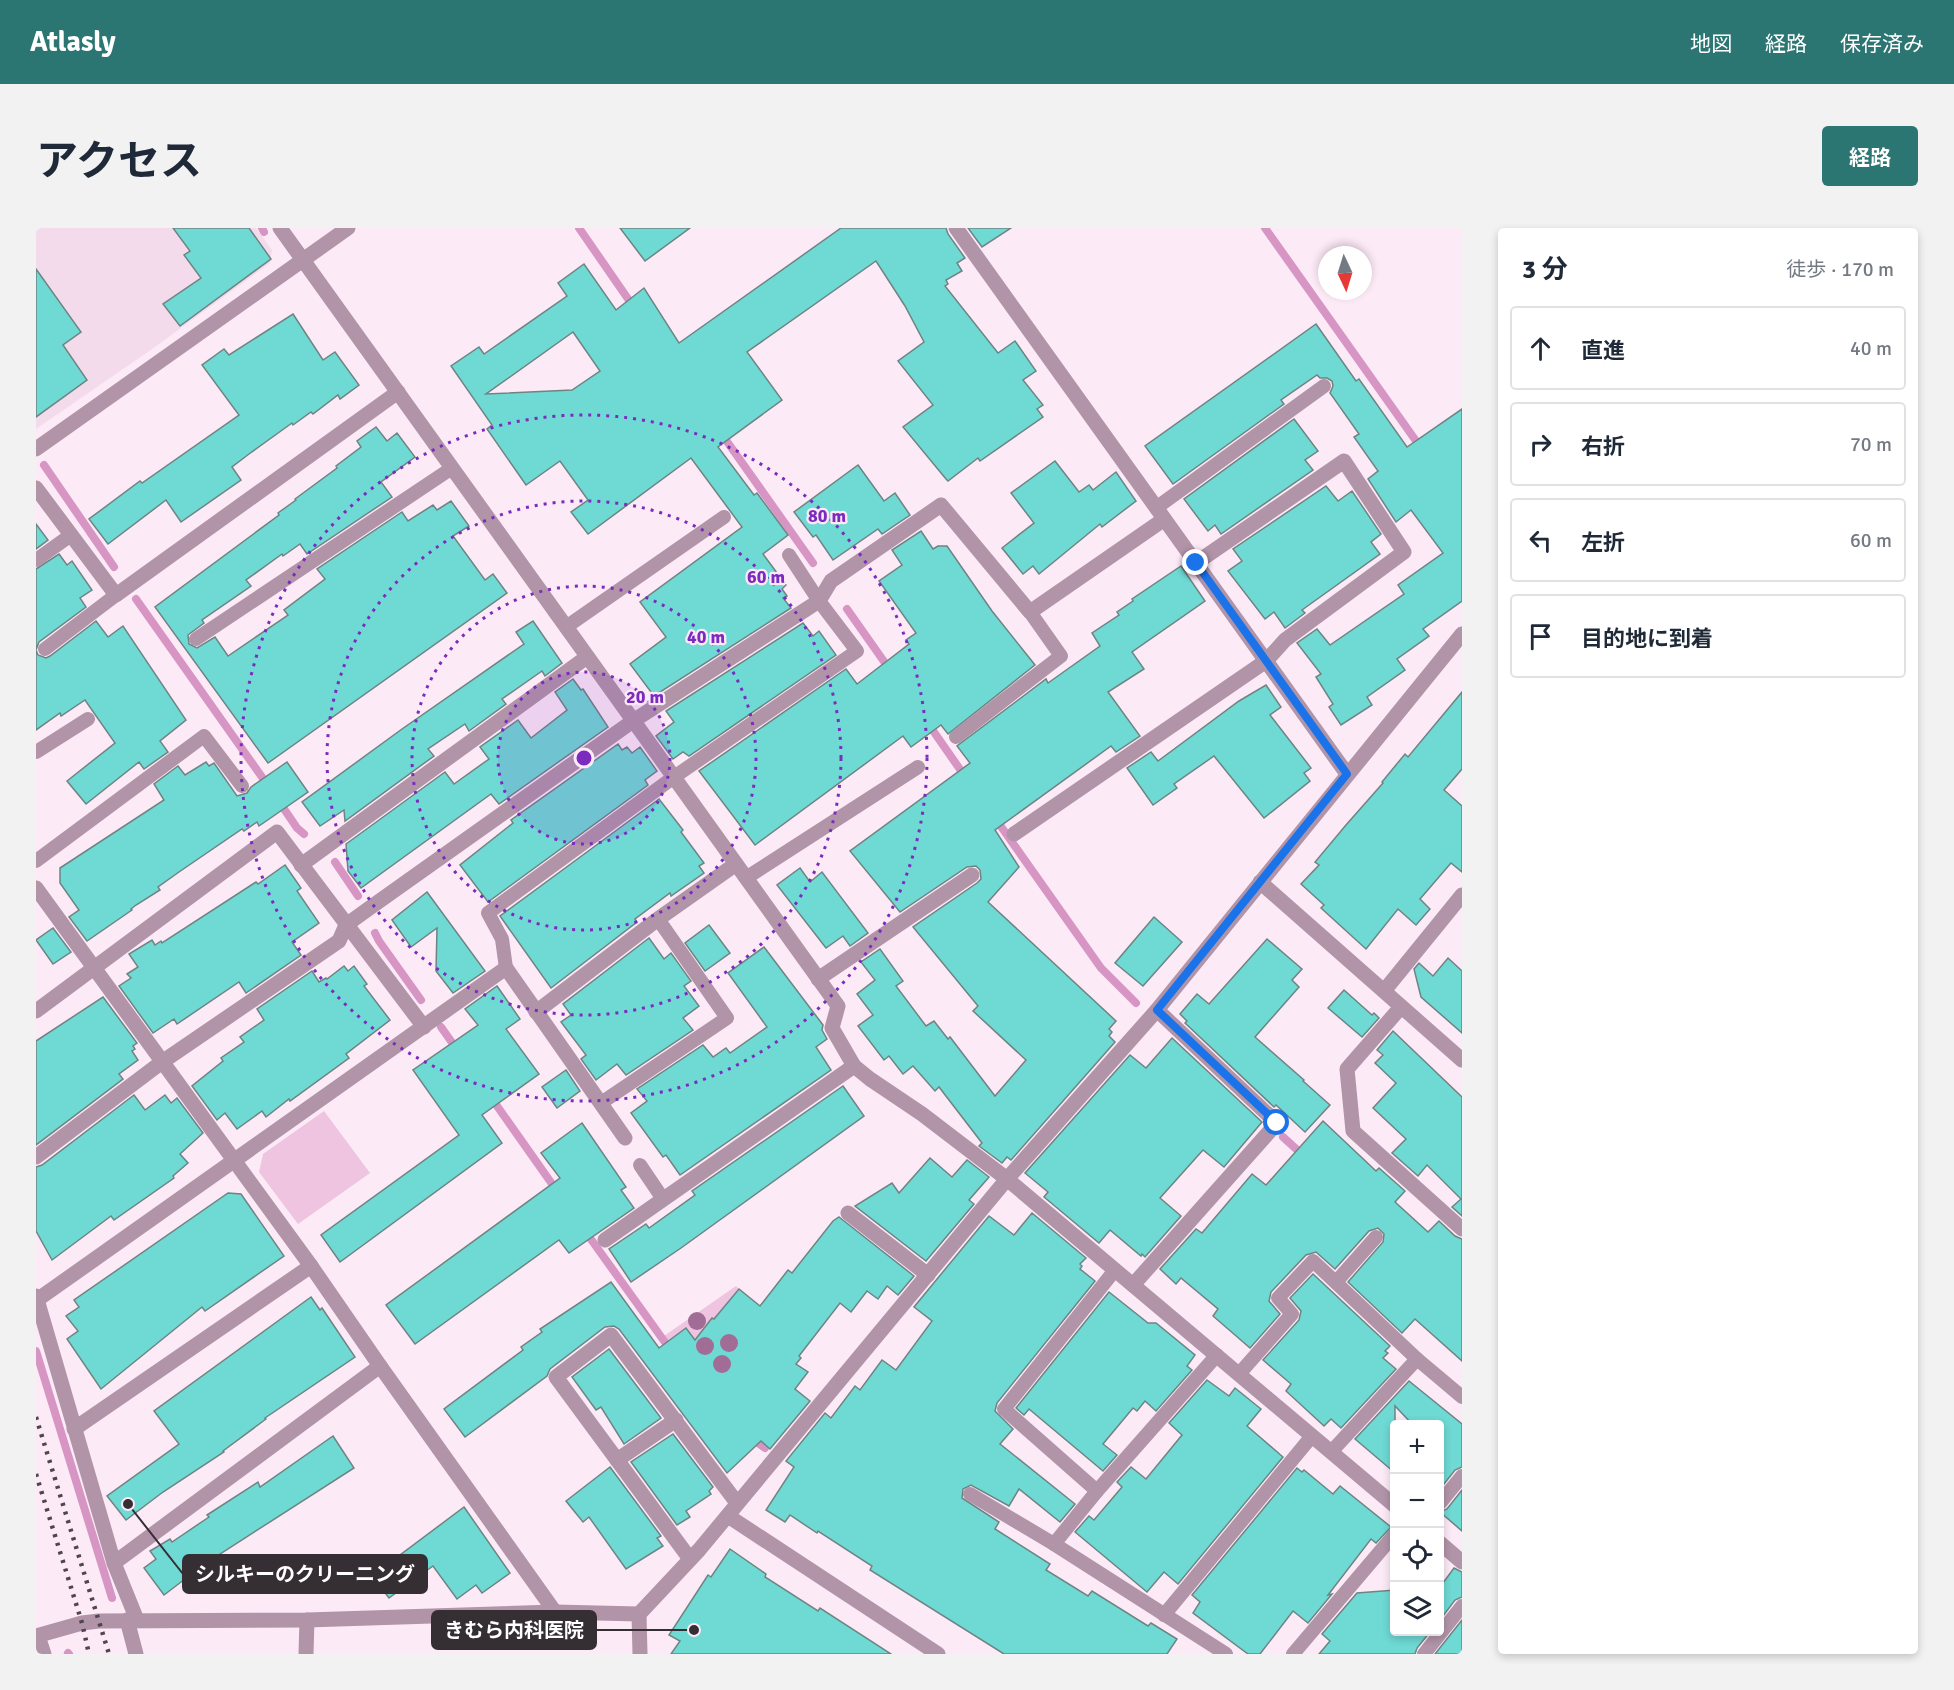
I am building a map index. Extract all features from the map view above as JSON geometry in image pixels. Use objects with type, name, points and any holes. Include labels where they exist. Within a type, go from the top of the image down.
[{"type":"street","points":[[280,228],[838,1006],[832,1028],[854,1066],[870,1080],[918,1110],[1007,1179],[1390,1501]]},
{"type":"street","points":[[36,450],[348,228]]},
{"type":"street","points":[[956,228],[1347,774]]},
{"type":"street","points":[[36,488],[116,595],[398,392]]},
{"type":"street","points":[[1014,834],[1266,661],[1285,640],[1404,552],[1344,461],[1196,563]]},
{"type":"street","points":[[36,1157],[162,1062],[339,941],[346,925],[633,721],[819,601],[831,581],[941,505],[1030,612],[1159,514]]},
{"type":"street","points":[[640,1654],[639,1614],[728,1516],[1007,1179],[1157,1010],[1462,634]]},
{"type":"street","points":[[301,865],[587,657]]},
{"type":"street","points":[[36,1011],[277,832],[424,1027]]},
{"type":"street","points":[[536,1012],[658,919],[736,864]]},
{"type":"street","points":[[818,979],[972,875]]},
{"type":"street","points":[[1260,882],[1462,1060]]},
{"type":"street","points":[[36,888],[310,1266],[555,1612]]},
{"type":"street","points":[[1384,991],[1462,896]]},
{"type":"street","points":[[136,1654],[132,1620],[37,1298],[506,969],[625,1138]]},
{"type":"street","points":[[1401,1007],[1347,1069],[1353,1131],[1462,1229]]},
{"type":"street","points":[[1133,1285],[1277,1123],[1157,1010]]},
{"type":"street","points":[[605,1240],[854,1066]]},
{"type":"street","points":[[848,1213],[928,1275]]},
{"type":"street","points":[[74,1429],[310,1266]]},
{"type":"street","points":[[690,1559],[556,1377],[611,1335],[737,1503]]},
{"type":"street","points":[[114,1563],[380,1366]]},
{"type":"street","points":[[617,1460],[676,1420]]},
{"type":"street","points":[[728,1516],[938,1654]]},
{"type":"street","points":[[1444,1546],[1462,1562]]},
{"type":"street","points":[[44,1654],[37,1636],[82,1623],[132,1620],[308,1620],[555,1612],[639,1614]]},
{"type":"street","points":[[306,1654],[308,1620]]},
{"type":"lane","points":[[1159,514],[1324,387]]},
{"type":"lane","points":[[196,639],[453,468]]},
{"type":"lane","points":[[566,627],[724,517]]},
{"type":"lane","points":[[36,560],[71,535]]},
{"type":"lane","points":[[506,969],[502,939],[488,913],[674,777],[857,651],[819,601],[789,555]]},
{"type":"lane","points":[[45,649],[116,595]]},
{"type":"lane","points":[[956,737],[1061,656],[1030,612]]},
{"type":"lane","points":[[36,752],[88,719]]},
{"type":"lane","points":[[36,861],[204,736],[242,786]]},
{"type":"lane","points":[[746,878],[918,768]]},
{"type":"lane","points":[[601,1103],[727,1018],[658,919]]},
{"type":"lane","points":[[639,1165],[663,1199]]},
{"type":"lane","points":[[1336,1282],[1376,1237]]},
{"type":"lane","points":[[1239,1374],[1292,1314],[1278,1298],[1313,1261],[1417,1359],[1462,1397]]},
{"type":"lane","points":[[1096,1491],[1004,1409],[1115,1270]]},
{"type":"lane","points":[[1054,1544],[1096,1491],[1217,1355]]},
{"type":"lane","points":[[1331,1452],[1417,1359]]},
{"type":"lane","points":[[1164,1615],[1312,1436]]},
{"type":"lane","points":[[1444,1498],[1462,1476]]},
{"type":"lane","points":[[970,1494],[1054,1544],[1226,1654]]},
{"type":"lane","points":[[1293,1654],[1390,1541]]},
{"type":"lane","points":[[1424,1654],[1462,1606]]},
{"type":"shaded area","points":[[36,228],[256,228],[272,250],[270,263],[155,347],[36,429]]},
{"type":"shaded area","points":[[324,1111],[370,1173],[298,1224],[259,1172],[263,1154]]},
{"type":"shaded area","points":[[736,1286],[739,1289],[715,1317],[717,1370],[687,1328],[667,1342],[664,1336]]},
{"type":"building","points":[[173,228],[249,228],[271,259],[180,326],[163,304],[201,278],[184,255],[190,251]]},
{"type":"building","points":[[620,228],[690,228],[645,261]]},
{"type":"building","points":[[841,228],[946,228],[965,258],[957,263],[962,271],[946,280],[948,284],[945,286],[998,353],[1015,341],[1036,371],[1023,380],[1043,405],[1037,409],[1043,417],[980,461],[978,458],[948,481],[903,427],[933,405],[898,361],[924,342],[905,306],[876,261],[747,352],[782,400],[718,447],[754,495],[757,493],[788,535],[763,554],[786,585],[782,589],[787,596],[783,598],[791,608],[654,696],[630,664],[666,637],[640,602],[742,527],[691,458],[588,534],[571,512],[588,500],[560,461],[526,485],[487,429],[492,425],[451,366],[479,347],[484,354],[567,296],[558,283],[584,264],[616,310],[644,288],[679,343]],"holes":[[[573,332],[600,371],[572,390],[486,394]]]},
{"type":"building","points":[[968,228],[1011,228],[982,247]]},
{"type":"building","points":[[36,269],[81,332],[63,345],[87,380],[36,417]]},
{"type":"building","points":[[293,314],[323,360],[335,352],[359,385],[340,399],[338,395],[313,414],[311,412],[293,425],[292,423],[232,467],[241,480],[181,522],[166,500],[108,544],[89,519],[140,481],[142,483],[239,415],[202,365],[224,349],[229,355]]},
{"type":"building","points":[[1316,324],[1356,381],[1359,379],[1407,447],[1462,409],[1462,601],[1423,629],[1429,636],[1397,659],[1405,670],[1367,697],[1372,705],[1341,725],[1329,707],[1333,704],[1316,677],[1321,674],[1297,643],[1317,629],[1330,645],[1404,594],[1398,585],[1443,553],[1411,510],[1396,522],[1368,479],[1378,471],[1354,437],[1359,434],[1330,393],[1333,386],[1332,381],[1317,375],[1281,400],[1284,404],[1173,484],[1145,446]]},
{"type":"building","points":[[1294,419],[1318,451],[1305,460],[1313,470],[1221,534],[1215,525],[1208,531],[1184,499]]},
{"type":"building","points":[[376,427],[387,441],[397,433],[415,457],[381,482],[392,497],[307,554],[300,544],[246,580],[251,586],[202,620],[204,623],[188,635],[189,644],[197,648],[215,637],[228,656],[288,615],[284,610],[325,579],[317,569],[402,512],[408,521],[433,505],[437,510],[451,501],[469,526],[453,536],[485,580],[493,574],[507,593],[268,763],[155,607],[279,515],[278,513],[295,499],[337,468],[336,466],[361,447],[357,441]]},
{"type":"building","points":[[1055,461],[1079,492],[1089,485],[1093,490],[1116,472],[1136,501],[1102,527],[1100,524],[1039,574],[1033,566],[1023,574],[1002,548],[1034,523],[1011,493]]},
{"type":"building","points":[[858,465],[884,501],[895,493],[910,515],[882,534],[878,529],[833,560],[816,535],[813,537],[794,512]]},
{"type":"building","points":[[1326,486],[1338,501],[1352,491],[1381,534],[1371,542],[1380,554],[1302,610],[1305,613],[1285,628],[1274,612],[1265,619],[1228,571],[1242,561],[1233,549]]},
{"type":"building","points":[[36,524],[48,540],[36,549]]},
{"type":"building","points":[[921,531],[933,549],[938,546],[947,546],[992,611],[1035,665],[948,734],[941,725],[911,747],[903,736],[755,845],[699,771],[846,669],[857,684],[909,644],[906,640],[916,633],[879,581],[902,565],[892,550]]},
{"type":"building","points":[[59,554],[67,565],[72,561],[92,590],[80,598],[86,607],[39,642],[36,650],[36,569]]},
{"type":"building","points":[[1181,566],[1205,601],[1132,652],[1144,669],[1108,692],[1140,736],[1116,752],[1111,746],[995,830],[1019,867],[988,902],[1116,1021],[1109,1029],[1112,1032],[1109,1036],[1115,1042],[1011,1160],[1007,1157],[1002,1163],[979,1146],[982,1143],[939,1087],[935,1091],[913,1066],[903,1074],[889,1056],[884,1060],[858,1026],[873,1015],[857,994],[875,980],[861,962],[880,949],[903,981],[896,986],[926,1026],[934,1021],[948,1039],[950,1037],[995,1096],[1026,1060],[973,1011],[978,1006],[913,927],[977,883],[981,879],[980,870],[976,866],[967,867],[900,912],[850,851],[970,763],[957,746],[1046,679],[1048,683],[1100,646],[1092,633],[1119,615],[1117,612],[1133,601],[1132,599]]},
{"type":"building","points":[[96,621],[108,637],[123,626],[186,720],[160,741],[168,752],[144,769],[139,762],[86,804],[67,781],[115,743],[85,700],[61,716],[60,713],[36,730],[36,650],[38,655],[46,658]]},
{"type":"building","points":[[533,621],[562,663],[545,676],[542,671],[502,699],[506,704],[469,731],[465,724],[428,749],[434,756],[345,821],[344,810],[320,826],[302,802],[524,644],[516,632]]},
{"type":"building","points":[[803,623],[813,636],[819,631],[836,655],[689,756],[683,752],[673,759],[656,736],[674,722],[666,711]]},
{"type":"building","points":[[573,679],[581,690],[583,689],[608,727],[499,804],[491,794],[361,888],[348,871],[346,844],[445,772],[454,784],[489,759],[480,747],[518,720],[531,738],[567,710],[555,692]]},
{"type":"building","points":[[1266,685],[1281,707],[1270,715],[1311,768],[1304,773],[1310,781],[1264,818],[1214,756],[1174,784],[1177,788],[1153,805],[1127,768],[1151,752],[1158,761],[1239,701]]},
{"type":"building","points":[[1462,692],[1462,769],[1444,790],[1462,806],[1462,872],[1451,863],[1420,899],[1430,909],[1416,925],[1398,909],[1366,949],[1321,908],[1324,905],[1301,884],[1319,865],[1315,862],[1405,754],[1408,757]]},
{"type":"building","points":[[618,744],[622,750],[627,747],[632,753],[640,747],[657,771],[645,780],[648,785],[488,902],[460,865],[513,823],[511,820]]},
{"type":"building","points":[[206,762],[209,766],[214,763],[237,796],[247,793],[251,787],[287,762],[308,792],[259,826],[257,822],[244,831],[242,829],[158,887],[160,890],[87,941],[69,917],[79,910],[60,883],[60,868],[164,800],[154,784],[178,766],[185,775]]},
{"type":"building","points":[[659,799],[683,830],[681,832],[704,863],[699,866],[704,873],[671,896],[670,893],[635,919],[637,922],[551,988],[500,916]]},
{"type":"building","points":[[285,865],[301,888],[297,891],[319,923],[292,942],[301,955],[246,993],[239,982],[177,1024],[174,1019],[153,1033],[119,986],[131,978],[127,974],[138,967],[129,954],[152,940],[155,945],[161,941],[162,943]]},
{"type":"building","points":[[800,868],[810,882],[822,872],[868,933],[850,946],[843,936],[826,948],[777,885]]},
{"type":"building","points":[[427,892],[485,971],[453,993],[436,971],[437,928],[411,947],[392,920]]},
{"type":"building","points":[[1154,917],[1182,942],[1143,986],[1115,963]]},
{"type":"building","points":[[709,925],[730,953],[705,971],[685,943]]},
{"type":"building","points":[[53,928],[71,952],[53,964],[36,940]]},
{"type":"building","points":[[649,938],[664,959],[671,953],[691,981],[684,986],[699,1006],[683,1018],[693,1030],[626,1075],[617,1064],[596,1080],[581,1059],[586,1055],[561,1022],[571,1015],[563,1004]]},
{"type":"building","points":[[1267,939],[1302,969],[1292,980],[1299,987],[1255,1037],[1330,1105],[1305,1132],[1276,1105],[1274,1107],[1185,1023],[1187,1021],[1180,1014],[1197,994],[1209,1004]]},
{"type":"building","points":[[764,947],[823,1025],[822,1030],[827,1039],[816,1047],[831,1070],[680,1175],[666,1155],[663,1157],[631,1113],[647,1101],[637,1089],[703,1045],[713,1057],[726,1048],[730,1053],[767,1027],[728,973]]},
{"type":"building","points":[[1448,958],[1462,971],[1462,1033],[1421,997],[1414,969],[1419,963],[1433,976]]},
{"type":"building","points":[[344,966],[348,971],[354,966],[367,984],[364,986],[390,1020],[346,1054],[349,1058],[266,1117],[262,1111],[237,1129],[225,1113],[217,1120],[192,1086],[223,1061],[221,1058],[244,1042],[240,1037],[264,1020],[257,1009],[312,971],[319,982]]},
{"type":"building","points":[[497,986],[520,1019],[506,1029],[539,1074],[482,1115],[502,1143],[340,1262],[321,1235],[459,1135],[413,1070],[478,1025],[465,1009]]},
{"type":"building","points":[[1344,990],[1372,1015],[1374,1013],[1379,1018],[1362,1037],[1328,1008]]},
{"type":"building","points":[[103,997],[137,1043],[133,1046],[135,1049],[132,1051],[138,1060],[119,1074],[123,1079],[36,1145],[36,1041]]},
{"type":"building","points":[[1393,1031],[1462,1097],[1462,1216],[1452,1207],[1461,1199],[1427,1165],[1418,1176],[1392,1153],[1406,1139],[1373,1108],[1396,1083],[1375,1063],[1383,1055],[1377,1050]]},
{"type":"building","points":[[1172,1038],[1262,1122],[1224,1167],[1203,1150],[1160,1198],[1181,1216],[1145,1257],[1110,1230],[1099,1243],[1044,1197],[1048,1192],[1025,1173],[1130,1055],[1146,1068]]},
{"type":"building","points":[[566,1070],[580,1091],[557,1108],[542,1087]]},
{"type":"building","points":[[843,1086],[864,1116],[631,1282],[609,1249],[646,1224],[649,1228],[695,1195],[692,1191]]},
{"type":"building","points":[[134,1095],[145,1110],[165,1095],[171,1103],[177,1098],[203,1133],[180,1154],[188,1163],[173,1176],[174,1178],[114,1220],[111,1216],[52,1260],[36,1231],[36,1167],[42,1165]]},
{"type":"building","points":[[1323,1121],[1376,1171],[1379,1168],[1405,1191],[1395,1202],[1428,1232],[1439,1221],[1455,1236],[1462,1239],[1462,1361],[1415,1319],[1402,1333],[1348,1282],[1383,1242],[1384,1234],[1378,1228],[1369,1231],[1335,1269],[1316,1252],[1306,1255],[1271,1292],[1269,1301],[1280,1314],[1250,1348],[1213,1316],[1218,1309],[1181,1278],[1176,1284],[1160,1269],[1196,1229],[1202,1233],[1252,1174],[1266,1185]]},
{"type":"building","points":[[582,1123],[626,1187],[621,1190],[634,1208],[569,1253],[559,1240],[415,1344],[386,1305],[560,1178],[541,1153]]},
{"type":"building","points":[[930,1158],[952,1177],[967,1160],[989,1177],[969,1200],[974,1204],[926,1261],[855,1206],[892,1183],[899,1193]]},
{"type":"building","points":[[228,1193],[241,1194],[284,1256],[205,1311],[202,1307],[101,1389],[67,1339],[78,1331],[66,1316],[79,1307],[74,1300]]},
{"type":"building","points":[[1032,1213],[1086,1258],[1080,1264],[1082,1266],[1080,1269],[1095,1281],[997,1403],[995,1411],[1013,1429],[1000,1444],[1075,1504],[1060,1522],[1019,1489],[1009,1506],[971,1485],[963,1489],[962,1498],[999,1522],[995,1529],[1050,1564],[1046,1570],[1088,1596],[1092,1591],[1148,1626],[1151,1623],[1177,1639],[1167,1654],[1004,1654],[870,1570],[872,1566],[818,1531],[817,1533],[790,1515],[785,1522],[766,1510],[794,1467],[786,1461],[825,1413],[831,1418],[855,1386],[860,1390],[882,1360],[896,1370],[932,1321],[914,1307],[989,1216],[1014,1235]]},
{"type":"building","points":[[839,1217],[914,1276],[898,1295],[887,1286],[878,1299],[867,1291],[851,1312],[840,1303],[799,1356],[801,1358],[796,1364],[808,1372],[795,1389],[810,1401],[770,1449],[761,1441],[727,1473],[619,1329],[614,1326],[605,1327],[550,1369],[547,1376],[465,1437],[444,1409],[523,1350],[521,1347],[542,1332],[540,1329],[611,1282],[659,1348],[686,1328],[695,1340],[739,1289],[760,1306],[788,1270],[792,1273],[833,1221]]},
{"type":"building","points":[[1313,1274],[1390,1346],[1383,1358],[1396,1369],[1341,1428],[1331,1419],[1324,1426],[1286,1391],[1291,1384],[1263,1360],[1299,1320],[1301,1311],[1290,1298]]},
{"type":"building","points":[[1109,1292],[1148,1323],[1156,1323],[1195,1355],[1187,1366],[1192,1370],[1156,1411],[1145,1401],[1137,1411],[1133,1408],[1103,1444],[1117,1455],[1103,1471],[1029,1409],[1024,1415],[1016,1408]]},
{"type":"building","points":[[311,1297],[320,1310],[322,1308],[355,1357],[265,1418],[224,1452],[163,1492],[126,1520],[107,1496],[179,1444],[154,1411]]},
{"type":"building","points":[[609,1349],[661,1418],[624,1444],[601,1407],[596,1410],[572,1377]]},
{"type":"building","points":[[1207,1380],[1229,1396],[1235,1388],[1261,1409],[1247,1426],[1283,1457],[1178,1584],[1164,1572],[1147,1592],[1075,1532],[1089,1516],[1094,1520],[1122,1487],[1117,1482],[1131,1467],[1146,1479],[1182,1435],[1169,1423]]},
{"type":"building","points":[[1409,1381],[1462,1424],[1462,1467],[1455,1470],[1444,1484],[1444,1420],[1408,1420],[1395,1406],[1395,1420],[1390,1420],[1390,1469],[1355,1439]]},
{"type":"building","points":[[673,1434],[713,1487],[709,1491],[711,1494],[686,1511],[690,1517],[677,1525],[631,1462]]},
{"type":"building","points":[[333,1436],[354,1468],[206,1563],[164,1595],[144,1568],[156,1559],[150,1551],[170,1539],[172,1542],[209,1517],[207,1515],[258,1482],[260,1487]]},
{"type":"building","points":[[610,1467],[661,1536],[657,1538],[663,1546],[626,1569],[589,1517],[583,1522],[566,1501]]},
{"type":"building","points":[[1297,1468],[1302,1472],[1304,1470],[1333,1494],[1340,1486],[1390,1526],[1376,1543],[1371,1539],[1328,1595],[1332,1594],[1308,1623],[1293,1611],[1260,1654],[1248,1654],[1193,1613],[1200,1602],[1192,1595]]},
{"type":"building","points":[[1462,1490],[1462,1531],[1444,1515],[1444,1510]]},
{"type":"building","points":[[464,1507],[510,1573],[482,1593],[476,1585],[457,1599],[433,1566],[389,1598],[372,1576]]},
{"type":"building","points":[[730,1549],[766,1574],[765,1577],[818,1611],[820,1608],[891,1654],[671,1654],[680,1641],[669,1635],[708,1575],[711,1577]]},
{"type":"building","points":[[1454,1568],[1462,1572],[1462,1597],[1455,1600],[1444,1615],[1444,1582]]},
{"type":"building","points":[[1390,1590],[1390,1636],[1427,1636],[1415,1654],[1319,1654],[1330,1641],[1322,1634],[1357,1593]]},
{"type":"building","points":[[1462,1620],[1462,1654],[1435,1654]]},
{"type":"waterway","points":[[262,228],[264,232]]},
{"type":"waterway","points":[[579,228],[635,309]]},
{"type":"waterway","points":[[1265,228],[1421,448]]},
{"type":"waterway","points":[[721,433],[813,563]]},
{"type":"waterway","points":[[44,465],[114,567]]},
{"type":"waterway","points":[[136,599],[269,787]]},
{"type":"waterway","points":[[847,609],[890,670]]},
{"type":"waterway","points":[[927,722],[966,778]]},
{"type":"waterway","points":[[278,800],[297,828],[304,834]]},
{"type":"waterway","points":[[995,818],[1101,968],[1136,1003]]},
{"type":"waterway","points":[[335,862],[358,896]]},
{"type":"waterway","points":[[375,933],[421,1000]]},
{"type":"waterway","points":[[441,1027],[458,1051]]},
{"type":"waterway","points":[[490,1096],[557,1191]]},
{"type":"waterway","points":[[1283,1137],[1305,1157]]},
{"type":"waterway","points":[[585,1231],[672,1352]]},
{"type":"waterway","points":[[36,1351],[112,1598]]},
{"type":"waterway","points":[[751,1438],[765,1448]]},
{"type":"railway","points":[[36,1417],[109,1654]]},
{"type":"railway","points":[[36,1474],[82,1623],[89,1654]]},
{"type":"place","name":"シルキーのクリーニング","points":[[128,1504]]},
{"type":"place","name":"きむら内科医院","points":[[694,1630]]},
{"type":"route","points":[[1196,563],[1347,774],[1157,1010],[1277,1123]]}]
